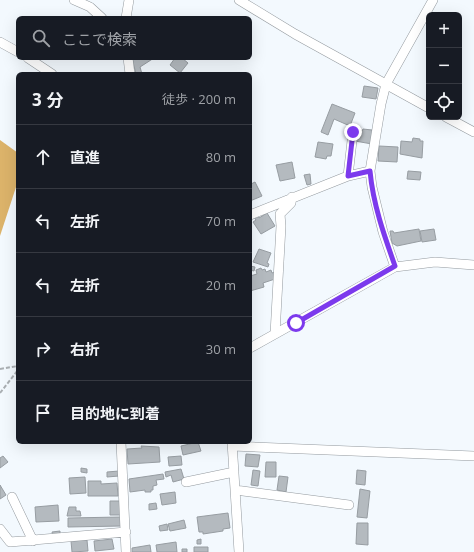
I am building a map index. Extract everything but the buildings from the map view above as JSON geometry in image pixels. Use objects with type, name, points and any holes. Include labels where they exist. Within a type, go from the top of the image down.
[{"type":"street","points":[[74,0],[90,8],[100,16]]},
{"type":"street","points":[[126,16],[129,0]]},
{"type":"street","points":[[239,0],[295,34],[426,106]]},
{"type":"street","points":[[395,266],[375,202],[370,171],[381,104],[386,84],[433,0]]},
{"type":"street","points":[[0,42],[16,51]]},
{"type":"street","points":[[31,60],[49,72]]},
{"type":"street","points":[[128,60],[130,72]]},
{"type":"street","points":[[452,120],[474,132]]},
{"type":"street","points":[[348,176],[353,132]]},
{"type":"street","points":[[252,214],[348,176],[370,171]]},
{"type":"street","points":[[275,334],[281,226],[280,214],[291,203],[292,197]]},
{"type":"street","points":[[252,347],[395,266],[435,262],[474,265]]},
{"type":"street","points":[[121,444],[126,552]]},
{"type":"street","points":[[238,552],[232,444],[474,456]]},
{"type":"street","points":[[186,482],[234,472]]},
{"type":"street","points":[[235,490],[349,505]]},
{"type":"street","points":[[12,497],[33,541]]},
{"type":"street","points":[[0,529],[10,542],[126,532]]},
{"type":"path","points":[[0,369],[16,366]]},
{"type":"path","points":[[0,393],[16,373]]},
{"type":"shaded area","points":[[0,140],[16,152],[16,187],[0,236]]},
{"type":"route","points":[[296,323],[395,266],[383,232],[372,187],[370,171],[348,176],[353,132]]}]
